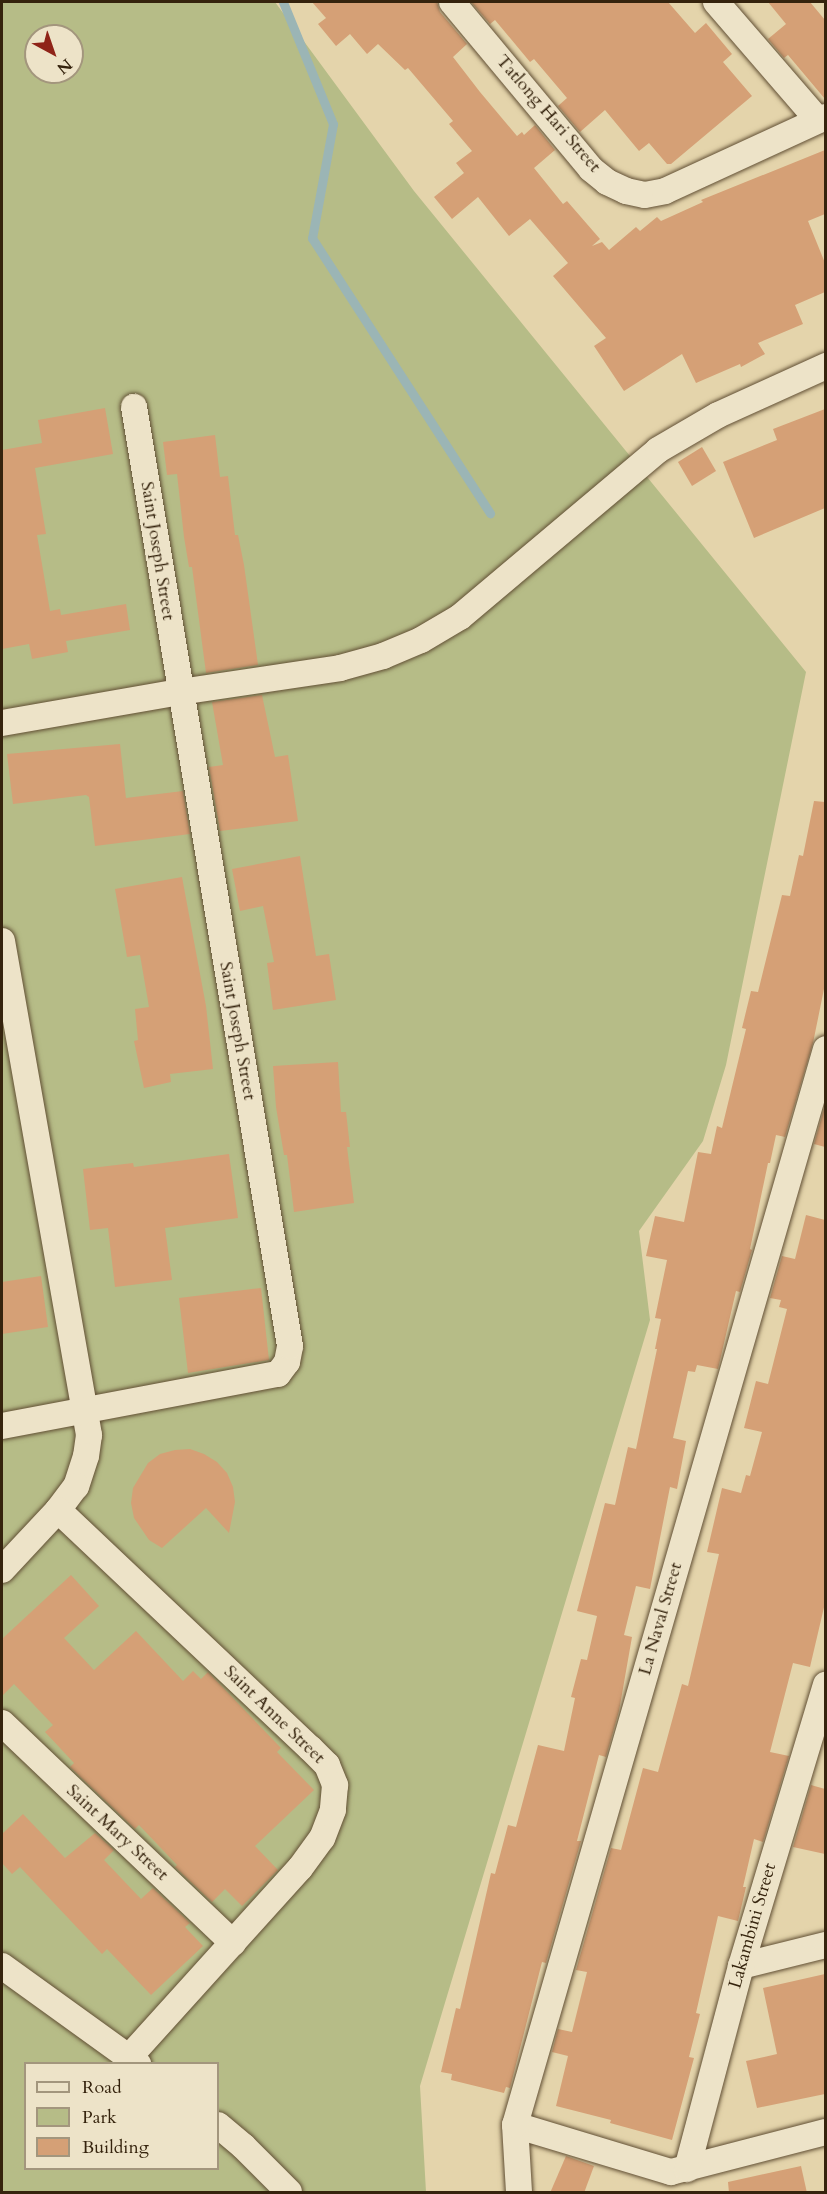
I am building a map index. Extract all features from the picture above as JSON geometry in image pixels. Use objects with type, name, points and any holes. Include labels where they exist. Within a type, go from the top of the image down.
[{"type":"street","name":"Tatlong Hari Street","points":[[452,2],[591,169],[606,182],[626,191],[645,195],[665,191],[822,118]]},
{"type":"street","points":[[716,2],[822,118]]},
{"type":"street","points":[[2,723],[180,692],[340,668],[383,656],[421,640],[460,617],[495,589],[658,450],[718,415],[825,366]]},
{"type":"street","name":"Saint Joseph Street","points":[[2,1426],[278,1374],[287,1362],[290,1346],[134,407]]},
{"type":"street","points":[[2,941],[89,1435],[86,1456],[76,1486],[58,1510],[2,1570]]},
{"type":"street","name":"La Naval Street","points":[[519,2193],[515,2126],[825,1049]]},
{"type":"street","name":"Saint Anne Street","points":[[58,1510],[310,1748],[327,1765],[335,1785],[333,1810],[322,1838],[300,1868],[134,2060]]},
{"type":"street","name":"Lakambini Street","points":[[687,2169],[741,1966],[825,1684]]},
{"type":"street","name":"Saint Mary Street","points":[[2,1723],[233,1943]]},
{"type":"street","points":[[741,1966],[825,1945]]},
{"type":"street","points":[[2,1966],[134,2060]]},
{"type":"street","points":[[219,2126],[243,2146],[289,2193]]},
{"type":"street","points":[[515,2126],[671,2172],[825,2132]]},
{"type":"green space","points":[[2,2],[275,2],[414,191],[806,672],[726,1065],[703,1141],[639,1231],[650,1320],[420,2086],[426,2192],[2,2192]]},
{"type":"building","points":[[312,2],[437,2],[440,12],[467,44],[453,57],[480,92],[517,136],[522,132],[524,135],[535,125],[555,150],[534,168],[563,204],[567,201],[600,239],[592,246],[602,242],[609,250],[636,227],[640,231],[657,217],[661,221],[703,202],[701,200],[825,150],[825,214],[808,221],[825,263],[825,292],[795,305],[803,324],[758,343],[765,354],[741,367],[740,364],[696,383],[682,354],[624,391],[594,346],[606,338],[553,276],[568,263],[530,219],[509,236],[478,197],[452,219],[434,197],[464,173],[456,163],[472,151],[449,124],[453,121],[408,68],[405,70],[378,44],[367,54],[350,34],[336,46],[318,24],[326,18]]},
{"type":"building","points":[[471,2],[668,2],[695,33],[706,23],[732,54],[723,62],[752,96],[671,164],[667,164],[649,143],[639,151],[605,110],[580,132],[558,106],[567,98],[534,59],[530,62],[495,20],[490,24]]},
{"type":"building","points":[[768,2],[810,2],[825,20],[825,99],[788,55],[784,58],[768,39],[786,24]]},
{"type":"building","points":[[105,408],[113,454],[35,468],[46,534],[37,535],[50,611],[60,609],[61,615],[126,604],[130,630],[66,641],[68,652],[32,659],[29,644],[2,649],[2,450],[42,443],[38,420]]},
{"type":"building","points":[[825,409],[825,508],[754,538],[723,462],[777,440],[773,429]]},
{"type":"building","points":[[215,435],[220,477],[228,476],[235,535],[238,535],[244,565],[258,665],[206,673],[192,567],[189,567],[184,537],[177,474],[167,475],[163,442]]},
{"type":"building","points":[[702,447],[716,471],[692,486],[678,462]]},
{"type":"building","points":[[262,695],[275,757],[288,755],[298,821],[220,831],[209,767],[223,765],[212,702]]},
{"type":"building","points":[[120,744],[126,798],[183,791],[190,834],[95,846],[89,797],[86,795],[13,804],[7,754]]},
{"type":"building","points":[[814,801],[825,802],[825,984],[813,1043],[785,1137],[776,1135],[750,1249],[752,1250],[740,1292],[736,1291],[718,1369],[697,1365],[695,1372],[688,1371],[673,1438],[686,1441],[677,1489],[670,1487],[650,1589],[636,1586],[624,1635],[632,1637],[619,1711],[606,1757],[599,1755],[577,1841],[581,1841],[546,1963],[542,1962],[510,2088],[506,2087],[504,2093],[451,2080],[452,2074],[441,2072],[456,2008],[460,2009],[491,1873],[495,1874],[508,1825],[516,1827],[538,1745],[564,1751],[575,1698],[571,1697],[581,1659],[587,1660],[597,1616],[577,1611],[605,1503],[615,1505],[628,1447],[636,1449],[657,1349],[655,1349],[661,1319],[655,1318],[667,1260],[646,1256],[655,1216],[684,1222],[698,1152],[711,1154],[717,1126],[722,1128],[746,1029],[742,1028],[751,991],[758,992],[782,895],[790,896],[799,855],[803,856]]},
{"type":"building","points":[[300,856],[316,956],[329,954],[336,1000],[273,1010],[267,963],[274,962],[263,906],[240,911],[232,869]]},
{"type":"building","points":[[182,877],[206,1006],[213,1069],[170,1074],[171,1082],[144,1088],[134,1041],[138,1040],[135,1009],[149,1007],[140,955],[127,957],[115,889]]},
{"type":"building","points":[[338,1062],[341,1112],[346,1112],[350,1147],[347,1147],[354,1203],[294,1212],[287,1155],[284,1155],[276,1107],[273,1066]]},
{"type":"building","points":[[825,1105],[825,1147],[814,1144]]},
{"type":"building","points":[[229,1154],[238,1218],[165,1228],[172,1280],[115,1287],[108,1228],[90,1230],[83,1169],[133,1163],[134,1167]]},
{"type":"building","points":[[806,1215],[825,1220],[825,1603],[810,1667],[793,1663],[770,1752],[789,1756],[763,1842],[754,1839],[738,1921],[718,1916],[696,2013],[700,2014],[689,2057],[694,2058],[672,2140],[610,2123],[611,2120],[556,2106],[568,2056],[552,2052],[558,2029],[572,2032],[587,1972],[576,1970],[611,1848],[621,1850],[643,1768],[658,1772],[682,1684],[688,1686],[719,1554],[707,1552],[722,1488],[741,1493],[746,1475],[750,1476],[762,1432],[744,1428],[756,1381],[768,1384],[787,1309],[779,1307],[781,1300],[770,1298],[782,1256],[795,1259]]},
{"type":"building","points":[[41,1276],[48,1327],[2,1334],[2,1282]]},
{"type":"building","points":[[261,1288],[269,1360],[188,1373],[179,1298]]},
{"type":"building","points":[[190,1449],[217,1462],[227,1473],[233,1487],[235,1502],[229,1533],[206,1508],[162,1548],[149,1540],[134,1518],[131,1503],[133,1488],[148,1463],[160,1454]]},
{"type":"building","points":[[71,1575],[99,1606],[64,1638],[94,1670],[136,1631],[183,1681],[193,1671],[201,1679],[208,1672],[281,1748],[277,1752],[314,1790],[255,1846],[278,1870],[242,1906],[225,1889],[212,1902],[175,1867],[177,1865],[139,1825],[135,1829],[70,1767],[74,1763],[45,1732],[53,1725],[14,1684],[2,1696],[2,1639]]},
{"type":"building","points":[[811,1785],[825,1789],[825,1854],[793,1847]]},
{"type":"building","points":[[23,1814],[65,1858],[95,1833],[114,1850],[104,1860],[141,1899],[153,1888],[190,1923],[185,1927],[203,1946],[151,1995],[107,1949],[102,1954],[20,1867],[12,1874],[2,1863],[2,1834]]},
{"type":"building","points":[[825,1974],[825,2094],[757,2108],[746,2061],[777,2054],[763,1988]]},
{"type":"building","points":[[566,2156],[594,2166],[584,2193],[550,2193]]},
{"type":"building","points":[[801,2166],[807,2193],[729,2193],[728,2182]]},
{"type":"waterway","points":[[283,2],[333,124],[312,238],[490,513]]}]
